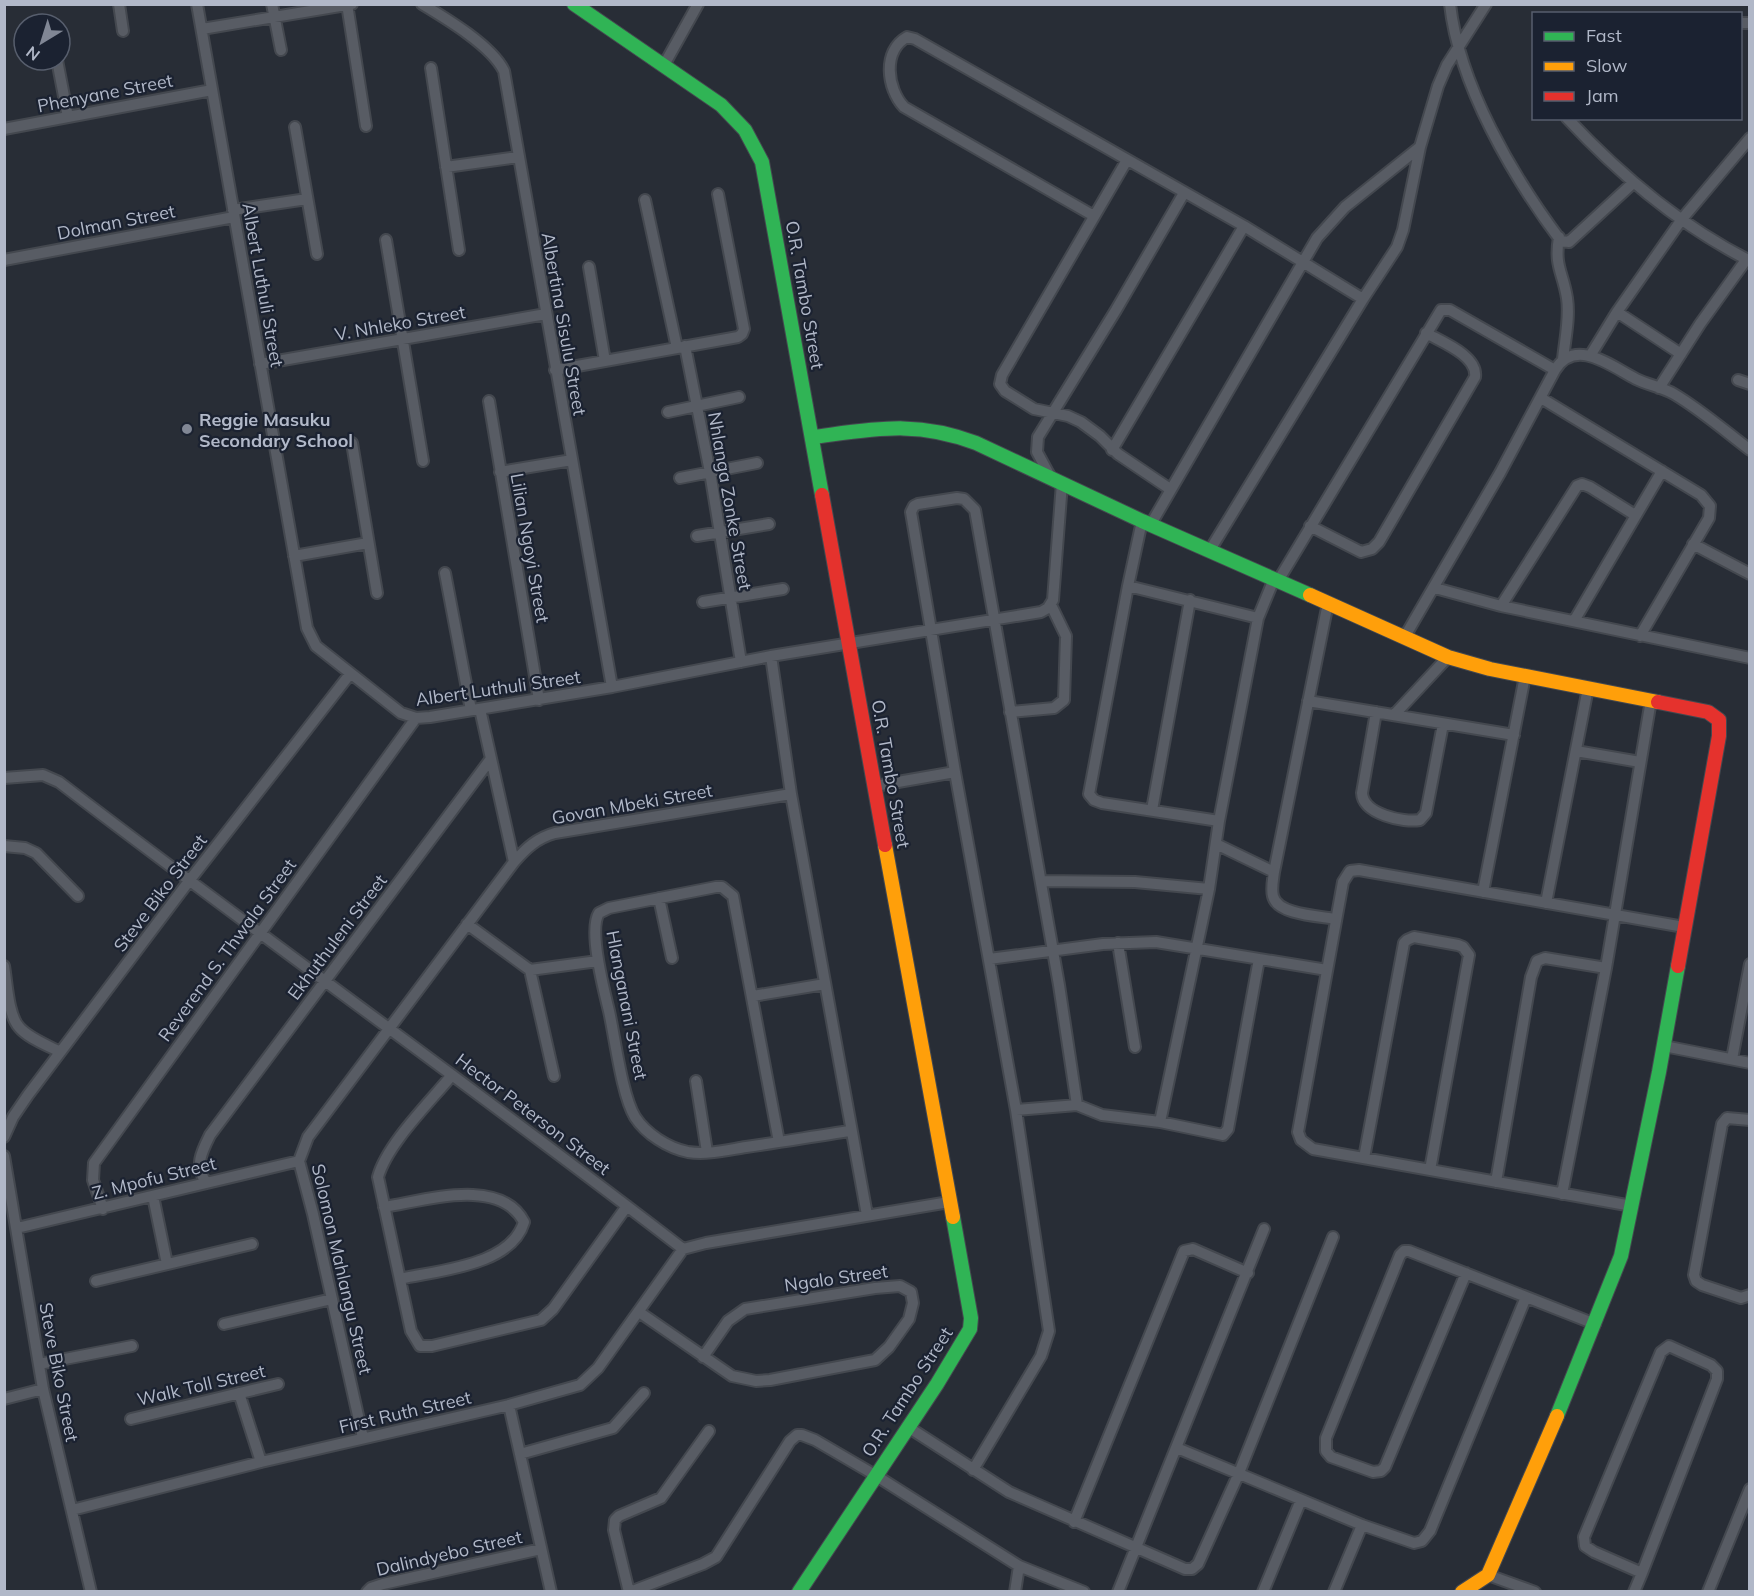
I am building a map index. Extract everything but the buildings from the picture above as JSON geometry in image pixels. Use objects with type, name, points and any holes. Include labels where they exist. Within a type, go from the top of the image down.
[{"type":"street","points":[[119,4],[123,31]]},
{"type":"street","name":"Albert Luthuli Street","points":[[197,4],[309,636],[316,646],[401,713],[416,718],[539,700],[771,656],[994,621],[1041,612],[1051,604]]},
{"type":"street","points":[[272,4],[282,50]]},
{"type":"street","name":"Albertina Sisulu Street","points":[[422,4],[483,46],[504,71],[612,687]]},
{"type":"street","name":"O.R. Tambo Street","points":[[574,4],[721,105],[745,129],[758,151],[768,188],[971,1318],[969,1329],[908,1427],[799,1592]]},
{"type":"street","points":[[663,65],[698,4]]},
{"type":"street","points":[[1450,4],[1458,47],[1482,109],[1502,148],[1563,242],[1569,242],[1633,183]]},
{"type":"street","points":[[1210,550],[1400,240],[1420,147],[1438,86],[1458,47],[1486,4]]},
{"type":"street","points":[[202,29],[348,5],[366,126]]},
{"type":"street","points":[[1094,216],[904,107],[893,90],[890,68],[892,54],[904,38],[915,39],[1244,226],[1363,299]]},
{"type":"street","points":[[431,68],[459,250]]},
{"type":"street","points":[[59,72],[68,117]]},
{"type":"street","name":"Phenyane Street","points":[[4,129],[212,90]]},
{"type":"street","points":[[1569,120],[1633,183],[1716,242],[1748,260],[1680,354],[1659,388]]},
{"type":"street","points":[[295,127],[317,254]]},
{"type":"street","points":[[1590,356],[1617,312],[1682,219],[1749,138]]},
{"type":"street","points":[[1219,821],[1097,802],[1089,794],[1128,586],[1146,523],[1170,489],[1317,238],[1345,207],[1420,147]]},
{"type":"street","points":[[446,167],[518,157]]},
{"type":"street","points":[[1127,160],[1000,380],[1001,387],[1010,395],[1034,409],[1074,418],[1081,422],[1100,436],[1112,450],[1170,489]]},
{"type":"street","points":[[1010,712],[1054,708],[1064,700],[1066,636],[1051,604],[1054,591],[1057,481],[1038,457],[1036,448],[1038,437],[1184,193]]},
{"type":"street","points":[[555,370],[738,337],[742,334],[744,329],[718,194]]},
{"type":"street","name":"Dolman Street","points":[[4,260],[307,199]]},
{"type":"street","name":"Nhlanga Zonke Street","points":[[645,200],[710,472],[741,662]]},
{"type":"street","points":[[1112,450],[1244,226]]},
{"type":"street","points":[[1404,638],[1435,588],[1563,359],[1568,310],[1567,296],[1557,260],[1559,237]]},
{"type":"street","points":[[386,240],[423,461]]},
{"type":"street","points":[[589,267],[605,361]]},
{"type":"street","points":[[1160,1122],[1209,889],[1219,821],[1258,618],[1276,580],[1439,311],[1447,309],[1555,370]]},
{"type":"street","points":[[1617,312],[1680,354]]},
{"type":"street","name":"V. Nhleko Street","points":[[260,364],[546,314]]},
{"type":"street","points":[[1310,526],[1357,551],[1369,551],[1379,542],[1475,376],[1475,368],[1470,359],[1426,333]]},
{"type":"street","points":[[1563,359],[1577,354],[1590,356],[1642,382],[1675,395],[1749,450]]},
{"type":"street","points":[[668,412],[739,397]]},
{"type":"street","points":[[1541,398],[1701,495],[1710,506],[1709,518],[1640,636]]},
{"type":"street","name":"Lilian Ngoyi Street","points":[[489,401],[539,700]]},
{"type":"street","points":[[813,437],[905,427],[938,430],[976,443],[1146,523],[1448,657],[1472,665],[1708,712],[1716,717],[1720,725],[1664,1046],[1621,1256],[1595,1324],[1488,1575],[1466,1590]]},
{"type":"street","points":[[352,443],[377,592]]},
{"type":"street","points":[[500,472],[572,460]]},
{"type":"street","points":[[680,478],[757,463]]},
{"type":"street","points":[[1574,621],[1662,471]]},
{"type":"street","points":[[1501,606],[1577,486],[1582,484],[1590,486],[1635,515]]},
{"type":"street","points":[[973,1470],[1041,1356],[1049,1331],[1016,1110],[930,631],[912,509],[918,504],[957,498],[964,499],[975,510],[1053,950],[1077,1105]]},
{"type":"street","points":[[697,536],[770,524]]},
{"type":"street","points":[[294,556],[368,543]]},
{"type":"street","points":[[1693,544],[1749,574]]},
{"type":"street","points":[[445,573],[475,710],[490,760],[514,862]]},
{"type":"street","points":[[1128,586],[1258,618]]},
{"type":"street","points":[[1435,588],[1501,606],[1749,658]]},
{"type":"street","points":[[703,602],[783,589]]},
{"type":"street","points":[[1152,810],[1190,600]]},
{"type":"street","points":[[1328,603],[1274,872],[1273,896],[1276,904],[1281,908],[1336,919]]},
{"type":"street","points":[[771,656],[791,794],[850,1131],[867,1215]]},
{"type":"street","points":[[1394,715],[1448,657]]},
{"type":"street","name":"Steve Biko Street","points":[[4,1137],[13,1117],[60,1052],[350,674]]},
{"type":"street","points":[[1483,892],[1525,676]]},
{"type":"street","points":[[1546,903],[1588,688]]},
{"type":"street","points":[[1562,1194],[1616,916],[1651,700]]},
{"type":"street","points":[[1308,701],[1514,735]]},
{"type":"street","points":[[1376,712],[1362,793],[1363,801],[1374,812],[1407,820],[1420,820],[1426,813],[1443,724]]},
{"type":"street","name":"Reverend S. Thwala Street","points":[[103,1209],[93,1180],[94,1162],[416,718]]},
{"type":"street","points":[[1576,751],[1640,762]]},
{"type":"street","name":"Ekhuthuleni Street","points":[[206,1182],[199,1168],[199,1159],[210,1135],[490,760]]},
{"type":"street","points":[[874,786],[955,772]]},
{"type":"street","name":"Hector Peterson Street","points":[[4,778],[32,774],[54,779],[189,881],[391,1028],[683,1249]]},
{"type":"street","name":"Govan Mbeki Street","points":[[391,1028],[514,862],[532,843],[549,835],[791,794]]},
{"type":"street","points":[[1216,844],[1274,872]]},
{"type":"street","points":[[4,846],[25,848],[36,853],[78,896]]},
{"type":"street","points":[[1632,1206],[1313,1149],[1304,1144],[1299,1137],[1336,919],[1343,882],[1347,873],[1354,870],[1684,927]]},
{"type":"street","points":[[1041,881],[1135,882],[1209,889]]},
{"type":"street","name":"Hlanganani Street","points":[[779,1142],[736,905],[730,892],[722,887],[716,887],[609,908],[599,913],[595,922],[598,961],[627,1095],[636,1118],[649,1133],[668,1145],[687,1152],[707,1152],[779,1142],[850,1131]]},
{"type":"street","points":[[659,898],[672,958]]},
{"type":"street","points":[[467,924],[530,970],[554,1076]]},
{"type":"street","points":[[1364,1158],[1404,943],[1414,937],[1458,945],[1469,955],[1430,1170]]},
{"type":"street","points":[[989,959],[1118,943],[1156,942],[1327,970]]},
{"type":"street","points":[[1118,943],[1135,1047]]},
{"type":"street","points":[[1496,1182],[1536,964],[1545,958],[1606,968]]},
{"type":"street","points":[[1016,1110],[1077,1105],[1102,1115],[1160,1122],[1223,1135],[1227,1132],[1259,959]]},
{"type":"street","points":[[530,970],[598,961]]},
{"type":"street","points":[[1732,1059],[1746,1005],[1749,964]]},
{"type":"street","points":[[4,966],[12,1015],[17,1025],[60,1052]]},
{"type":"street","points":[[753,996],[825,984]]},
{"type":"street","name":"Solomon Mahlangu Street","points":[[363,1438],[299,1161],[308,1137],[391,1028]]},
{"type":"street","points":[[1664,1046],[1749,1063]]},
{"type":"street","points":[[452,1075],[399,1139],[381,1166],[378,1177],[411,1331],[420,1346],[432,1346],[541,1320],[553,1309],[627,1206]]},
{"type":"street","points":[[696,1081],[707,1152]]},
{"type":"street","points":[[1749,1120],[1731,1117],[1722,1124],[1694,1275],[1696,1281],[1702,1285],[1741,1298],[1749,1295]]},
{"type":"street","name":"Steve Biko Street","points":[[4,1156],[43,1389],[91,1592]]},
{"type":"street","name":"Z. Mpofu Street","points":[[17,1228],[299,1161]]},
{"type":"street","points":[[384,1207],[464,1194],[482,1194],[507,1203],[524,1222],[522,1230],[500,1254],[485,1260],[400,1279]]},
{"type":"street","points":[[153,1196],[167,1264]]},
{"type":"street","points":[[683,1249],[706,1243],[949,1202]]},
{"type":"street","points":[[1118,1592],[1264,1229]]},
{"type":"street","points":[[908,1427],[973,1470],[1018,1496],[1185,1569],[1196,1567],[1239,1473],[1333,1237]]},
{"type":"street","points":[[96,1281],[252,1244]]},
{"type":"street","name":"First Ruth Street","points":[[72,1510],[261,1462],[509,1405],[580,1385],[598,1368],[683,1249]]},
{"type":"street","points":[[1074,1522],[1184,1251],[1193,1249],[1248,1273]]},
{"type":"street","points":[[1467,1273],[1385,1467],[1381,1471],[1373,1472],[1331,1457],[1326,1451],[1326,1438],[1402,1252],[1409,1251],[1467,1273],[1595,1324]]},
{"type":"street","name":"Ngalo Street","points":[[639,1312],[703,1357],[732,1376],[756,1381],[770,1380],[875,1360],[890,1347],[909,1319],[914,1303],[911,1292],[900,1286],[875,1288],[745,1309],[729,1321],[703,1357]]},
{"type":"street","points":[[1177,1448],[1362,1525],[1414,1543],[1422,1541],[1428,1535],[1526,1297]]},
{"type":"street","points":[[224,1324],[332,1299]]},
{"type":"street","points":[[39,1364],[132,1346]]},
{"type":"street","points":[[1634,1592],[1642,1572],[1718,1374],[1711,1365],[1669,1346],[1661,1352],[1584,1537],[1589,1549],[1642,1572]]},
{"type":"street","name":"Walk Toll Street","points":[[131,1419],[278,1384]]},
{"type":"street","points":[[4,1399],[43,1389]]},
{"type":"street","points":[[239,1393],[261,1462]]},
{"type":"street","points":[[520,1454],[613,1428],[644,1393]]},
{"type":"street","points":[[509,1405],[551,1592]]},
{"type":"street","points":[[709,1431],[661,1498],[615,1520],[614,1530],[629,1592],[707,1563],[716,1557],[790,1441],[797,1435],[815,1440],[875,1475],[1019,1566],[1084,1592]]},
{"type":"street","points":[[1708,1592],[1749,1489]]},
{"type":"street","points":[[1263,1592],[1301,1500]]},
{"type":"street","points":[[1334,1592],[1362,1525]]},
{"type":"street","name":"Dalindyebo Street","points":[[367,1592],[383,1584],[541,1549]]},
{"type":"street","points":[[1015,1592],[1019,1566]]},
{"type":"street","points":[[1488,1575],[1535,1592]]},
{"type":"traffic: fast","points":[[574,4],[721,105],[745,130],[762,162],[822,495]]},
{"type":"traffic: fast","points":[[813,437],[895,428],[934,431],[954,436],[976,443],[1142,521],[1310,595]]},
{"type":"traffic: fast","points":[[1557,1416],[1621,1256],[1659,1072],[1678,966]]},
{"type":"traffic: fast","points":[[799,1592],[937,1384],[970,1329],[971,1318],[953,1217]]},
{"type":"traffic: slow","points":[[1310,595],[1448,657],[1490,669],[1658,702]]},
{"type":"traffic: slow","points":[[885,845],[953,1217]]},
{"type":"traffic: slow","points":[[1462,1592],[1488,1575],[1557,1416]]},
{"type":"traffic: jam","points":[[822,495],[885,845]]},
{"type":"traffic: jam","points":[[1658,702],[1708,712],[1719,720],[1719,736],[1678,966]]},
{"type":"place","name":"Reggie Masuku Secondary School","points":[[187,429]]}]
